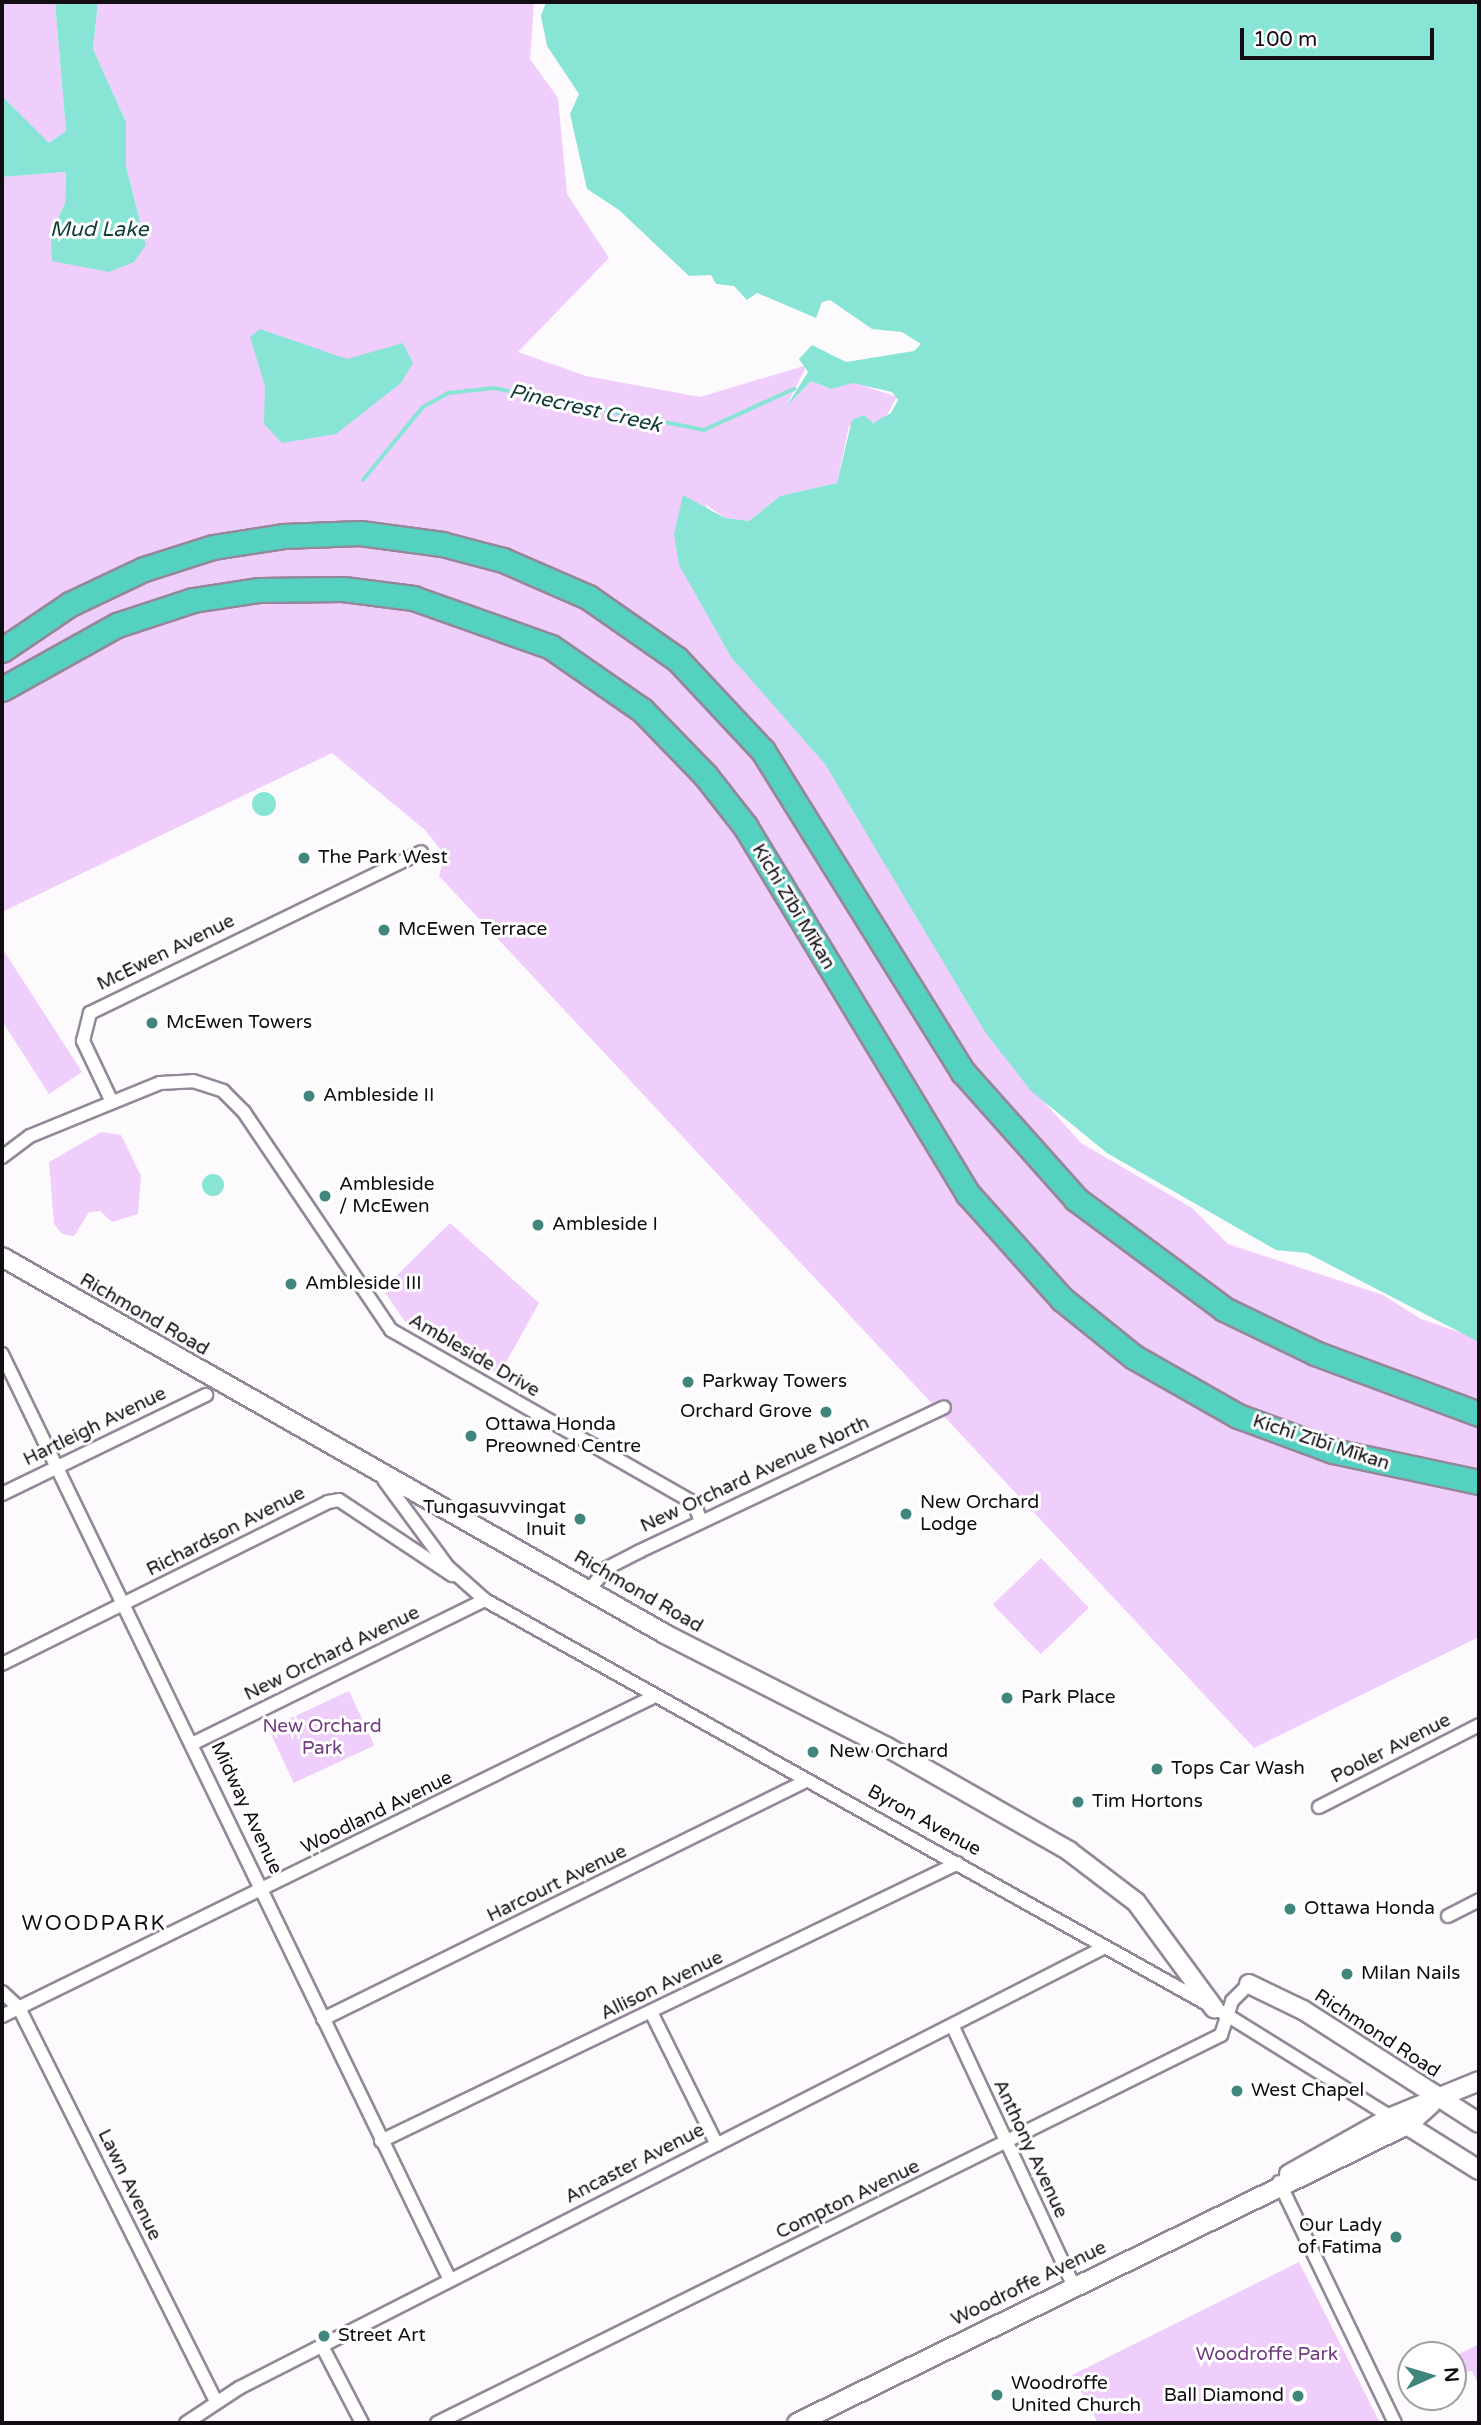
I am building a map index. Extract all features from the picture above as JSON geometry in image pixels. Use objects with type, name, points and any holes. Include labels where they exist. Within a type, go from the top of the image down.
[{"type":"highway","points":[[2,650],[70,604],[136,572],[213,547],[283,536],[360,533],[442,544],[503,561],[588,597],[677,659],[763,751],[962,1072],[1076,1199],[1224,1308],[1315,1353],[1479,1413]]},
{"type":"highway","name":"Kichi Zībī Mīkan","points":[[2,689],[117,625],[193,600],[259,590],[342,589],[413,598],[551,647],[642,710],[705,775],[745,826],[968,1194],[1062,1299],[1143,1363],[1238,1416],[1333,1451],[1479,1482]]},
{"type":"main road","name":"Richmond Road","points":[[2,1257],[379,1474],[991,1804],[1115,1881],[1221,2011]]},
{"type":"main road","name":"Richmond Road","points":[[1249,1984],[1303,2010],[1435,2102],[1479,2123]]},
{"type":"main road","name":"Woodroffe Avenue","points":[[797,2423],[1074,2286],[1400,2118],[1479,2081]]},
{"type":"main road","name":"Byron Avenue","points":[[1400,2118],[1479,2170]]},
{"type":"street","name":"McEwen Avenue","points":[[112,1102],[83,1041],[90,1013],[421,852]]},
{"type":"street","name":"Ambleside Drive","points":[[112,1102],[171,1081],[223,1091],[400,1338],[694,1503],[702,1521]]},
{"type":"street","points":[[2,1157],[30,1136],[112,1102]]},
{"type":"street","name":"Midway Avenue","points":[[2,1354],[194,1743],[381,2141],[450,2280]]},
{"type":"street","name":"Hartleigh Avenue","points":[[2,1494],[205,1395]]},
{"type":"street","name":"New Orchard Avenue North","points":[[590,1589],[607,1568],[944,1407]]},
{"type":"street","name":"Byron Avenue","points":[[379,1474],[460,1579],[485,1600],[1221,2011],[1400,2118]]},
{"type":"street","name":"Richardson Avenue","points":[[2,1664],[339,1500],[460,1579]]},
{"type":"street","name":"New Orchard Avenue","points":[[194,1743],[485,1600]]},
{"type":"street","name":"Woodland Avenue","points":[[2,2016],[263,1891],[655,1696]]},
{"type":"street","name":"Pooler Avenue","points":[[1319,1807],[1479,1725]]},
{"type":"street","name":"Harcourt Avenue","points":[[323,2019],[806,1781]]},
{"type":"street","name":"Allison Avenue","points":[[381,2141],[958,1863]]},
{"type":"street","points":[[1448,1916],[1479,1900]]},
{"type":"street","name":"Ancaster Avenue","points":[[186,2423],[216,2401],[322,2346],[953,2027],[1105,1947]]},
{"type":"street","name":"Compton Avenue","points":[[437,2423],[1005,2146],[1221,2035],[1221,2011],[1249,1984]]},
{"type":"street","name":"Lawn Avenue","points":[[2,1992],[19,2008],[216,2401]]},
{"type":"street","points":[[651,2012],[717,2145]]},
{"type":"street","name":"Anthony Avenue","points":[[953,2027],[1005,2146],[1074,2286]]},
{"type":"street","points":[[1279,2182],[1395,2423]]},
{"type":"street","points":[[322,2346],[362,2423]]},
{"type":"green space","points":[[2,2],[55,2],[66,131],[49,144],[2,96]]},
{"type":"green space","points":[[98,2],[534,2],[530,59],[558,98],[567,194],[609,258],[518,352],[586,376],[700,397],[807,365],[786,407],[811,381],[831,389],[853,382],[897,397],[885,418],[871,423],[865,415],[849,426],[837,483],[780,496],[749,521],[725,518],[705,504],[812,742],[1020,1075],[1081,1143],[1192,1208],[1228,1244],[1383,1295],[1421,1319],[1479,1339],[1479,1637],[1254,1748],[439,876],[445,855],[425,830],[332,753],[2,912],[2,177],[66,172],[65,203],[51,234],[146,245],[126,166],[126,122],[93,49]]},
{"type":"green space","points":[[2,948],[82,1072],[49,1094],[2,1021]]},
{"type":"green space","points":[[101,1132],[121,1135],[141,1176],[138,1214],[112,1222],[100,1211],[89,1212],[74,1236],[62,1234],[54,1224],[49,1162]]},
{"type":"green space","points":[[450,1223],[539,1303],[499,1375],[407,1325],[383,1289]]},
{"type":"green space","points":[[1041,1558],[1089,1608],[1041,1654],[993,1605]]},
{"type":"green space","name":"New Orchard Park","points":[[349,1691],[374,1745],[294,1783],[268,1729]]},
{"type":"green space","name":"Woodroffe Park","points":[[1299,2262],[1380,2423],[1098,2423],[1072,2375]]},
{"type":"green space","points":[[1479,2344],[1479,2386],[1472,2371],[1467,2372],[1467,2350]]},
{"type":"water","name":"Mud Lake","points":[[55,2],[98,2],[93,49],[126,122],[126,166],[146,245],[134,262],[109,272],[52,261],[51,234],[65,203],[66,172],[2,177],[2,96],[49,143],[66,131]]},
{"type":"water","points":[[546,2],[1479,2],[1479,1342],[1307,1253],[1276,1250],[1107,1153],[1031,1091],[985,1032],[825,764],[731,657],[679,565],[674,534],[683,495],[725,518],[749,521],[780,496],[837,483],[852,420],[864,415],[873,423],[891,413],[898,400],[892,392],[853,383],[831,389],[811,381],[786,407],[808,372],[799,359],[812,345],[846,362],[914,351],[921,344],[902,332],[872,329],[830,300],[822,302],[816,318],[757,293],[747,300],[734,286],[716,284],[711,275],[689,276],[619,210],[587,189],[570,114],[579,94],[547,46],[541,16]]},
{"type":"water","points":[[260,329],[347,359],[403,343],[413,363],[401,383],[336,434],[282,443],[264,424],[265,386],[250,337]]},
{"type":"water","points":[[264,792],[272,796],[276,804],[272,812],[264,816],[256,812],[252,804],[256,796]]},
{"type":"water","points":[[209,1174],[217,1174],[224,1181],[224,1189],[217,1196],[209,1196],[202,1189],[202,1181]]},
{"type":"waterway","name":"Pinecrest Creek","points":[[363,480],[423,407],[448,393],[494,388],[704,430],[794,389]]},
{"type":"place","name":"The Park West","points":[[304,858]]},
{"type":"place","name":"McEwen Terrace","points":[[384,930]]},
{"type":"place","name":"McEwen Towers","points":[[152,1023]]},
{"type":"place","name":"Ambleside II","points":[[309,1096]]},
{"type":"place","name":"Ambleside / McEwen","points":[[325,1196]]},
{"type":"place","name":"Ambleside I","points":[[538,1225]]},
{"type":"place","name":"Ambleside III","points":[[291,1284]]},
{"type":"place","name":"Parkway Towers","points":[[688,1382]]},
{"type":"place","name":"Orchard Grove","points":[[826,1412]]},
{"type":"place","name":"Ottawa Honda Preowned Centre","points":[[471,1436]]},
{"type":"place","name":"New Orchard Lodge","points":[[906,1514]]},
{"type":"place","name":"Tungasuvvingat Inuit","points":[[580,1519]]},
{"type":"place","name":"Park Place","points":[[1007,1698]]},
{"type":"place","name":"New Orchard","points":[[813,1752]]},
{"type":"place","name":"Tops Car Wash","points":[[1157,1769]]},
{"type":"place","name":"Tim Hortons","points":[[1078,1802]]},
{"type":"place","name":"Ottawa Honda","points":[[1290,1909]]},
{"type":"place","name":"Milan Nails","points":[[1347,1974]]},
{"type":"place","name":"West Chapel","points":[[1237,2091]]},
{"type":"place","name":"Our Lady of Fatima","points":[[1396,2237]]},
{"type":"place","name":"Street Art","points":[[324,2336]]},
{"type":"place","name":"Woodroffe United Church","points":[[997,2395]]},
{"type":"place","name":"Ball Diamond","points":[[1298,2396]]},
{"type":"district","name":"WOODPARK","points":[[94,1924]]}]
